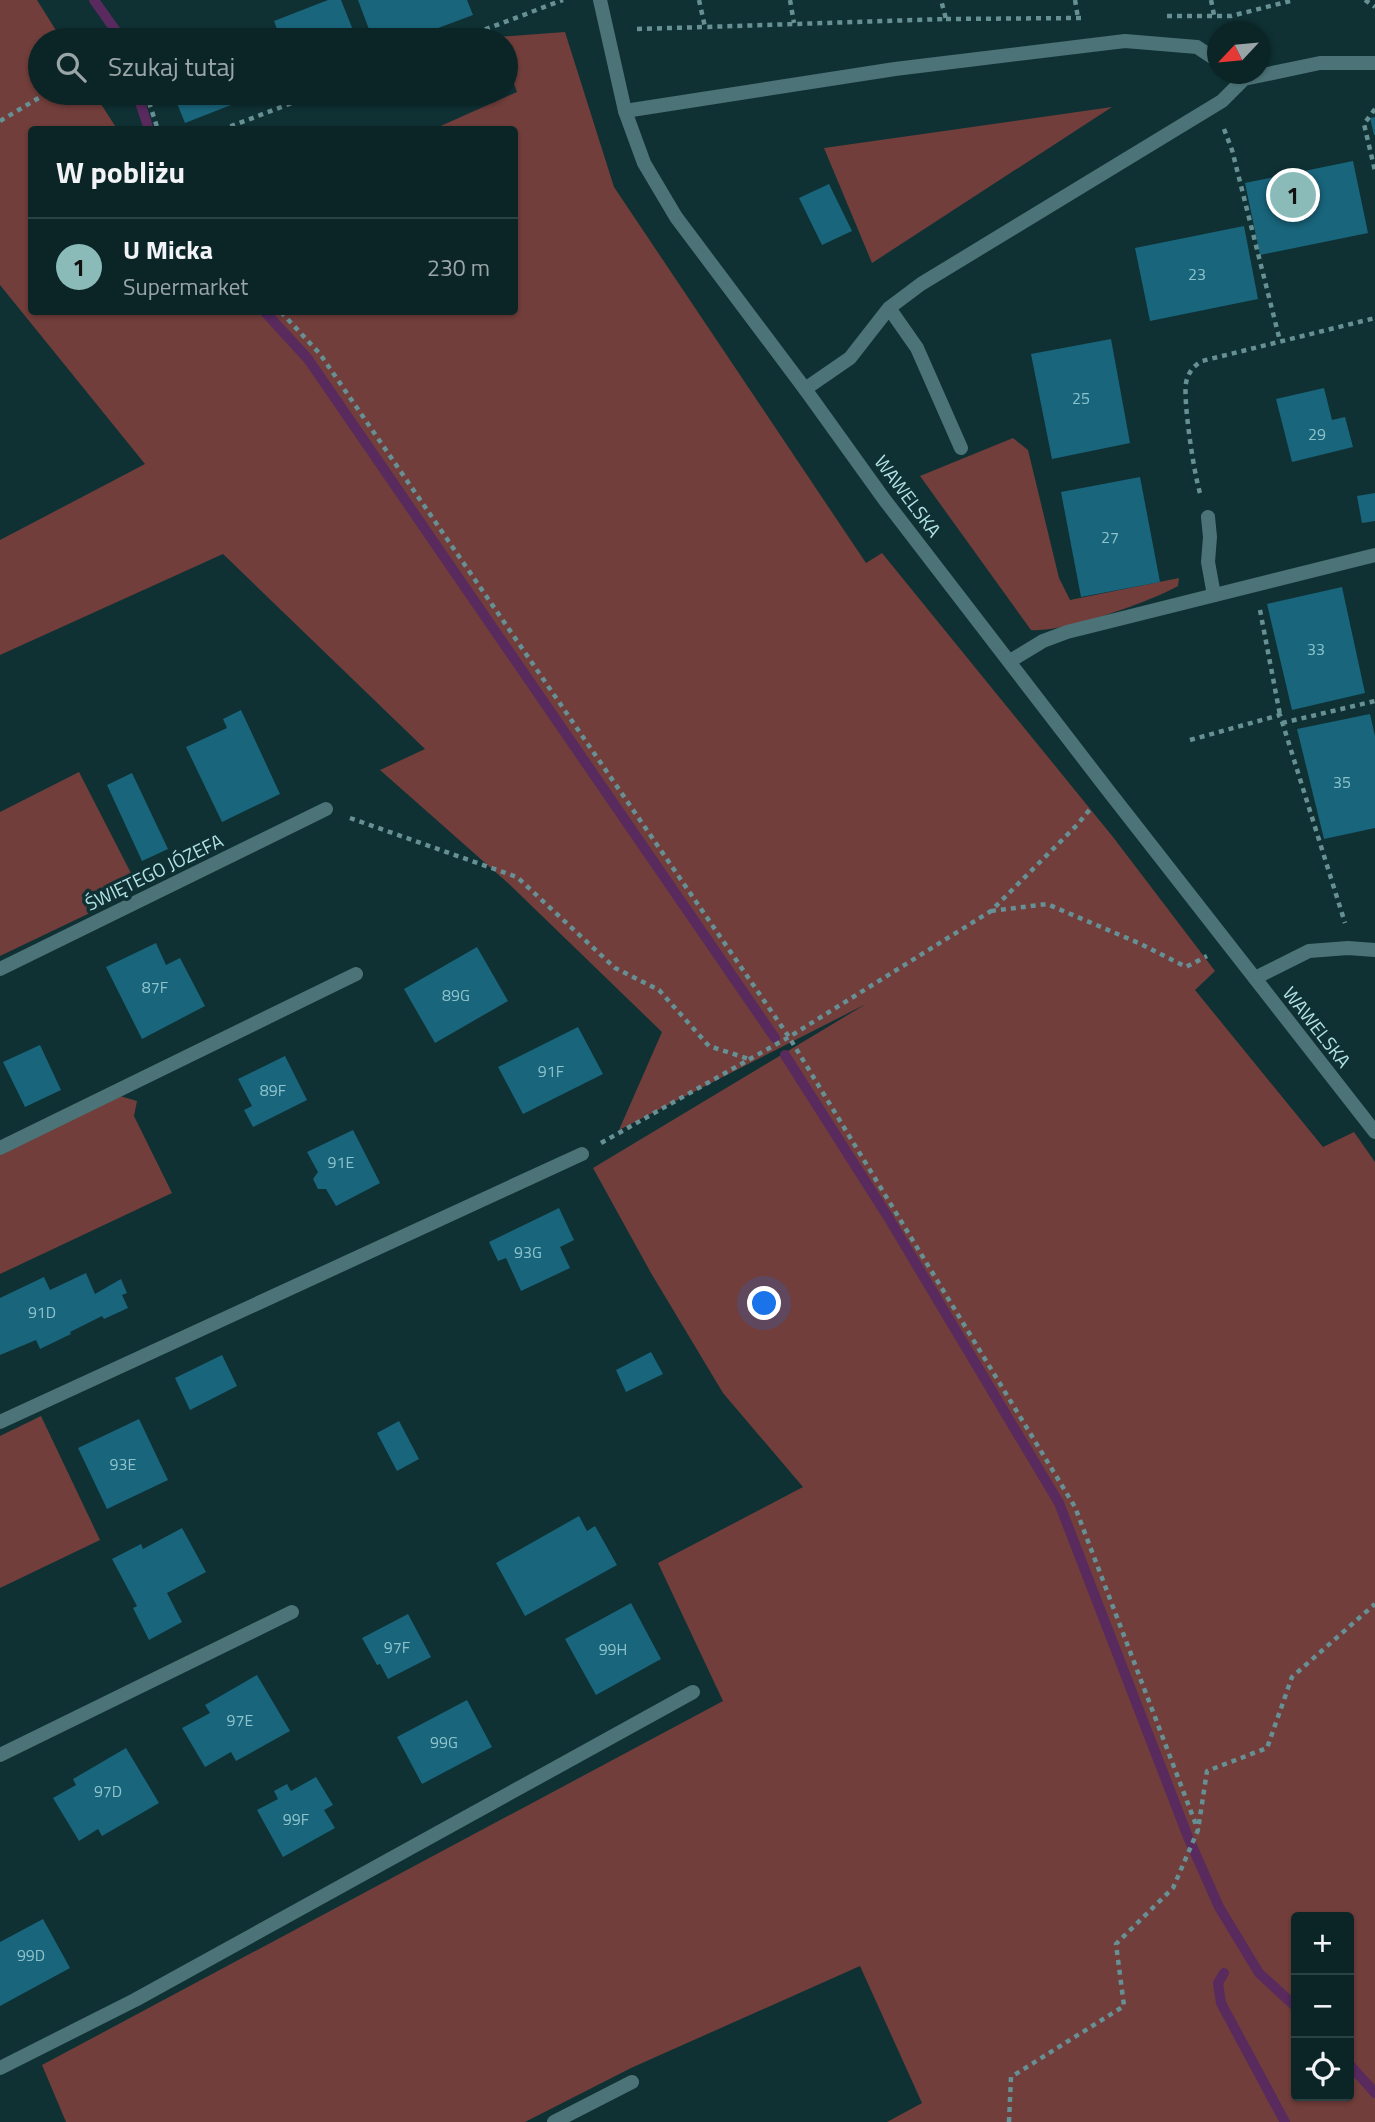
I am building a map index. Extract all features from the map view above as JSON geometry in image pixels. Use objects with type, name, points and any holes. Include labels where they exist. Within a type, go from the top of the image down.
[{"type":"street","name":"WAWELSKA","points":[[600,0],[625,111],[643,163],[676,217],[806,389],[884,499],[1375,1132]]},
{"type":"street","points":[[625,111],[895,69],[1125,41],[1196,47],[1207,54]]},
{"type":"street","points":[[1270,71],[1320,63],[1375,63]]},
{"type":"street","points":[[806,389],[850,358],[889,308],[921,284],[1222,101],[1234,84]]},
{"type":"street","points":[[889,308],[917,348],[961,448]]},
{"type":"street","points":[[1208,517],[1208,562],[1214,595]]},
{"type":"street","points":[[1010,661],[1043,641],[1067,632],[1375,555]]},
{"type":"street","name":"ŚWIĘTEGO JÓZEFA","points":[[0,969],[326,809]]},
{"type":"street","name":"WAWELSKA","points":[[1255,978],[1308,951],[1348,948],[1375,950]]},
{"type":"street","points":[[0,1148],[356,974]]},
{"type":"street","points":[[0,1422],[582,1154]]},
{"type":"street","points":[[0,1755],[292,1612]]},
{"type":"street","points":[[0,2068],[135,2000],[693,1692]]},
{"type":"street","points":[[554,2122],[632,2082]]},
{"type":"path","points":[[489,28],[563,0]]},
{"type":"path","points":[[699,0],[705,27]]},
{"type":"path","points":[[790,0],[794,23]]},
{"type":"path","points":[[638,29],[946,19],[941,0]]},
{"type":"path","points":[[1075,0],[1078,18]]},
{"type":"path","points":[[1211,0],[1214,15]]},
{"type":"path","points":[[1365,0],[1375,7]]},
{"type":"path","points":[[0,121],[28,104]]},
{"type":"path","points":[[150,105],[158,126]]},
{"type":"path","points":[[231,126],[287,105]]},
{"type":"path","points":[[1215,105],[1233,150],[1280,341]]},
{"type":"path","points":[[1375,109],[1364,124],[1375,171]]},
{"type":"path","points":[[284,315],[320,354],[789,1037],[1075,1507],[1198,1830]]},
{"type":"path","points":[[1208,517],[1195,478],[1186,387],[1191,370],[1202,361],[1375,318]]},
{"type":"path","points":[[1256,585],[1282,723],[1345,924],[1348,948]]},
{"type":"path","points":[[1282,723],[1375,701]]},
{"type":"path","points":[[1190,740],[1280,715]]},
{"type":"path","points":[[582,1154],[789,1037],[991,911],[1077,825],[1107,789]]},
{"type":"path","points":[[326,809],[517,877],[615,968],[659,990],[709,1046],[750,1059]]},
{"type":"path","points":[[991,911],[1047,904],[1109,929],[1186,967],[1228,945]]},
{"type":"path","points":[[1009,2122],[1011,2077],[1124,2006],[1116,1944],[1173,1888],[1198,1830],[1207,1771],[1267,1748],[1292,1677],[1375,1604]]},
{"type":"shaded area","points":[[0,0],[37,0],[54,28],[28,28],[28,105],[102,105],[115,126],[28,126],[28,315],[518,315],[518,126],[441,126],[488,105],[518,105],[518,35],[565,32],[614,187],[866,563],[882,553],[1113,837],[1215,971],[1195,990],[1323,1147],[1354,1132],[1375,1162],[1375,2122],[887,2122],[922,2103],[860,1966],[631,2068],[525,2122],[66,2122],[42,2065],[723,1701],[658,1563],[803,1487],[723,1393],[651,1273],[593,1168],[866,1004],[619,1130],[662,1032],[509,884],[380,770],[425,749],[223,554],[0,655],[0,540],[145,464],[0,285]]},
{"type":"shaded area","points":[[1112,107],[872,263],[824,148]]},
{"type":"shaded area","points":[[1013,438],[1028,450],[1059,578],[1070,600],[1179,578],[1178,586],[1148,600],[1084,622],[1031,630],[920,476]]},
{"type":"shaded area","points":[[79,772],[134,879],[142,888],[0,956],[0,812]]},
{"type":"shaded area","points":[[120,1096],[137,1101],[134,1116],[172,1193],[0,1274],[0,1151]]},
{"type":"shaded area","points":[[41,1416],[100,1540],[0,1588],[0,1436]]},
{"type":"building","points":[[328,0],[341,0],[352,28],[277,28],[274,21]]},
{"type":"building","points":[[358,0],[467,0],[473,15],[438,28],[368,28]]},
{"type":"building","points":[[178,105],[231,105],[185,123]]},
{"type":"building","points":[[1375,117],[1375,135],[1374,135],[1370,118]]},
{"type":"building","points":[[1353,161],[1368,233],[1260,255],[1245,183]]},
{"type":"building","points":[[829,184],[852,231],[822,245],[799,198]]},
{"type":"building","points":[[1244,226],[1258,299],[1150,321],[1135,248]]},
{"type":"building","points":[[1111,339],[1130,443],[1052,459],[1031,354]]},
{"type":"building","points":[[1324,388],[1332,420],[1345,417],[1353,447],[1292,462],[1276,399]]},
{"type":"building","points":[[1140,477],[1160,582],[1081,597],[1061,492]]},
{"type":"building","points":[[1375,493],[1375,521],[1362,523],[1357,496]]},
{"type":"building","points":[[1342,587],[1365,693],[1292,710],[1267,604]]},
{"type":"building","points":[[241,710],[280,794],[222,822],[186,747],[227,728],[223,719]]},
{"type":"building","points":[[1370,714],[1375,736],[1375,828],[1324,839],[1297,729]]},
{"type":"building","points":[[132,773],[168,849],[142,861],[107,785]]},
{"type":"building","points":[[156,943],[166,965],[180,958],[205,1006],[142,1039],[106,967]]},
{"type":"building","points":[[477,947],[508,1001],[435,1043],[404,989]]},
{"type":"building","points":[[578,1027],[603,1074],[523,1114],[498,1067]]},
{"type":"building","points":[[40,1045],[61,1090],[25,1107],[3,1062]]},
{"type":"building","points":[[285,1056],[307,1100],[253,1127],[244,1110],[252,1106],[238,1079]]},
{"type":"building","points":[[353,1130],[380,1183],[336,1206],[326,1189],[318,1189],[313,1179],[318,1172],[307,1152]]},
{"type":"building","points":[[559,1208],[574,1240],[560,1247],[570,1268],[521,1291],[506,1258],[498,1261],[489,1242]]},
{"type":"building","points":[[86,1273],[95,1294],[121,1279],[127,1293],[122,1295],[128,1308],[104,1319],[102,1316],[40,1349],[36,1340],[0,1355],[0,1298],[44,1277],[50,1290]]},
{"type":"building","points":[[651,1352],[663,1374],[626,1392],[616,1370]]},
{"type":"building","points":[[222,1355],[237,1386],[190,1410],[175,1378]]},
{"type":"building","points":[[139,1419],[168,1480],[107,1509],[78,1448]]},
{"type":"building","points":[[399,1421],[419,1459],[397,1471],[377,1433]]},
{"type":"building","points":[[579,1516],[587,1531],[595,1526],[617,1565],[525,1616],[496,1563]]},
{"type":"building","points":[[182,1528],[206,1572],[167,1593],[182,1622],[149,1640],[133,1608],[137,1606],[112,1559],[141,1544],[143,1549]]},
{"type":"building","points":[[631,1603],[661,1659],[596,1695],[565,1639]]},
{"type":"building","points":[[408,1614],[431,1657],[388,1679],[362,1638]]},
{"type":"building","points":[[257,1675],[290,1731],[236,1761],[231,1752],[205,1767],[182,1728],[210,1713],[205,1705]]},
{"type":"building","points":[[467,1700],[492,1747],[422,1784],[397,1737]]},
{"type":"building","points":[[126,1748],[159,1803],[102,1836],[98,1829],[79,1841],[53,1798],[76,1785],[73,1779]]},
{"type":"building","points":[[316,1777],[333,1805],[324,1810],[335,1828],[283,1857],[257,1810],[278,1799],[274,1791],[287,1784],[291,1791]]},
{"type":"building","points":[[43,1919],[70,1968],[0,2006],[0,1942]]},
{"type":"waterway","points":[[94,0],[114,28]]},
{"type":"waterway","points":[[141,105],[148,126]]},
{"type":"waterway","points":[[268,315],[308,359],[775,1038]]},
{"type":"waterway","points":[[785,1055],[888,1217],[1059,1503],[1188,1837],[1219,1907],[1259,1973],[1291,2002]]},
{"type":"waterway","points":[[1224,1973],[1218,1983],[1221,2003],[1285,2122]]},
{"type":"waterway","points":[[1354,2070],[1375,2093]]},
{"type":"place","name":"U Micka","points":[[1293,195]]}]
